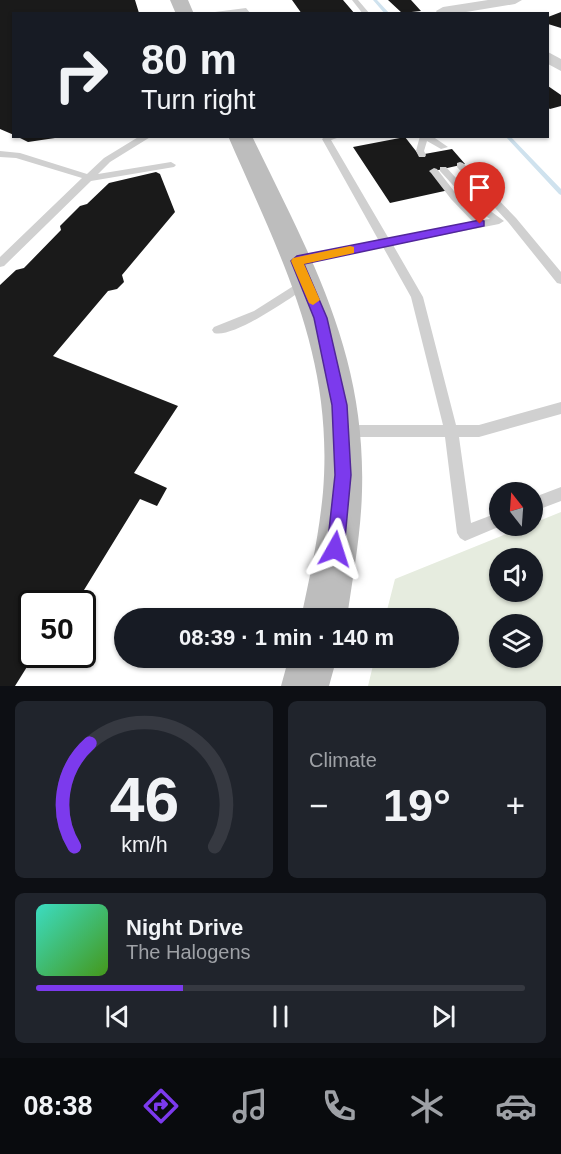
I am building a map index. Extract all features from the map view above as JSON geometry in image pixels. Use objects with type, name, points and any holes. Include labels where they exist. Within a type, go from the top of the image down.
[{"type":"main road","points":[[241,138],[302,271],[320,318],[340,405],[343,475],[326,608]]},
{"type":"main road","points":[[305,686],[310,668]]},
{"type":"street","points":[[431,0],[445,12],[515,0]]},
{"type":"lane","points":[[240,0],[247,12]]},
{"type":"lane","points":[[355,0],[365,12]]},
{"type":"lane","points":[[0,263],[117,153],[144,138]]},
{"type":"lane","points":[[330,138],[326,139],[417,297],[451,431],[465,533],[489,523]]},
{"type":"lane","points":[[423,138],[420,151],[426,152]]},
{"type":"lane","points":[[428,138],[444,147]]},
{"type":"lane","points":[[0,154],[17,155],[91,178],[171,165]]},
{"type":"lane","points":[[460,165],[512,220],[561,280]]},
{"type":"lane","points":[[480,224],[454,197],[439,170],[497,221]]},
{"type":"lane","points":[[218,330],[258,314],[302,271],[386,243],[480,224],[512,220]]},
{"type":"lane","points":[[341,431],[479,430],[561,408]]},
{"type":"lane","points":[[543,501],[561,494]]},
{"type":"shaded area","points":[[561,512],[561,686],[368,686],[372,668],[459,668],[459,608],[388,608],[395,579],[502,536],[543,536],[543,519]]},
{"type":"building","points":[[0,0],[135,0],[139,12],[12,12],[12,134],[0,129]]},
{"type":"building","points":[[292,0],[343,0],[353,12],[301,12]]},
{"type":"building","points":[[388,0],[411,0],[421,11],[412,12],[401,12]]},
{"type":"building","points":[[561,12],[561,28],[549,24],[549,17]]},
{"type":"building","points":[[549,87],[561,95],[561,106],[550,109]]},
{"type":"building","points":[[20,138],[55,138],[28,142]]},
{"type":"building","points":[[406,138],[419,155],[452,149],[465,164],[434,171],[449,190],[390,203],[353,147]]},
{"type":"building","points":[[156,172],[160,174],[175,212],[122,275],[124,282],[117,289],[108,291],[53,356],[178,406],[134,473],[167,488],[157,506],[140,499],[84,590],[18,590],[18,668],[26,668],[15,686],[0,686],[0,285],[16,270],[24,268],[61,230],[60,226],[80,206],[87,204],[109,183]]},
{"type":"waterway","points":[[375,0],[386,12]]},
{"type":"waterway","points":[[509,138],[561,193]]},
{"type":"slow traffic","points":[[313,300],[297,261],[350,250]]},
{"type":"route","points":[[335,549],[343,475],[340,405],[320,318],[297,261],[480,224]]}]
